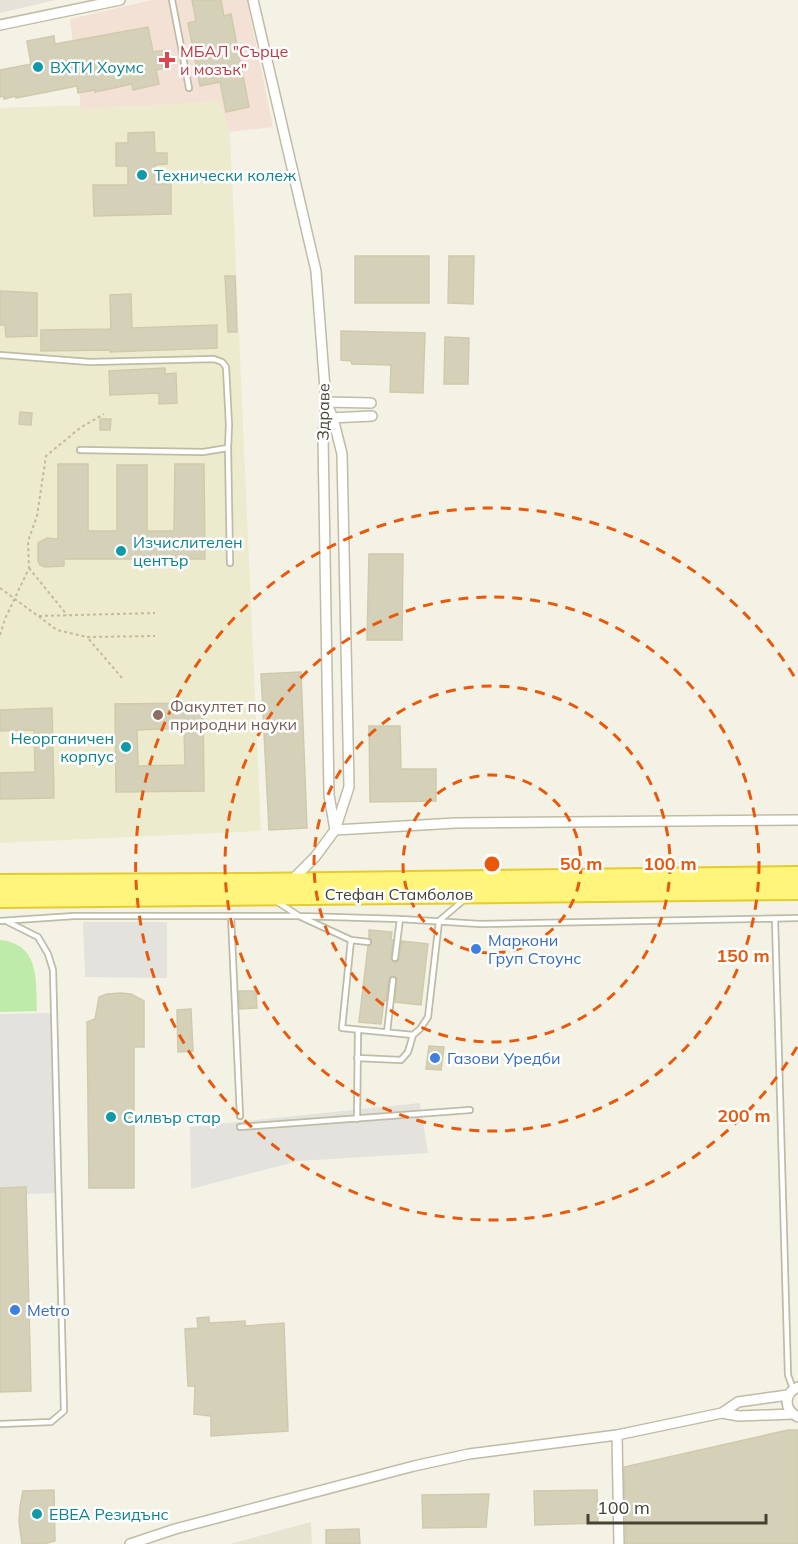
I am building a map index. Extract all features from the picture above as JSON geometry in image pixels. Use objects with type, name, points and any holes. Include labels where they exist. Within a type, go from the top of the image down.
[{"type":"highway","name":"Стефан Стамболов","points":[[0,883],[798,875]]},
{"type":"highway","name":"Стефан Стамболов","points":[[0,899],[798,891]]},
{"type":"street","name":"Здраве","points":[[253,0],[316,271],[326,402],[329,418],[342,454],[349,787],[335,830],[315,857],[291,881]]},
{"type":"street","points":[[0,25],[115,1]]},
{"type":"street","points":[[326,402],[371,403]]},
{"type":"street","points":[[329,418],[372,416]]},
{"type":"street","name":"Здраве","points":[[329,418],[323,437],[328,795],[335,830]]},
{"type":"street","points":[[335,830],[456,823],[798,819]]},
{"type":"street","points":[[722,1413],[738,1402],[793,1390]]},
{"type":"street","points":[[793,1390],[787,1405],[795,1416]]},
{"type":"street","points":[[130,1544],[175,1529],[414,1466],[469,1454],[617,1435],[722,1413],[740,1416],[795,1416]]},
{"type":"street","points":[[617,1435],[619,1544]]},
{"type":"lane","points":[[172,0],[189,88]]},
{"type":"lane","points":[[0,355],[90,362],[214,359],[222,362],[226,368],[229,425],[230,563]]},
{"type":"lane","points":[[80,450],[203,452],[228,448]]},
{"type":"lane","points":[[357,1058],[401,1060],[408,1052],[413,1035],[428,1017],[439,921],[470,894]]},
{"type":"lane","points":[[266,895],[299,916],[351,940],[368,942]]},
{"type":"lane","points":[[3,921],[74,916],[299,916],[480,924],[798,918]]},
{"type":"lane","points":[[231,916],[240,1116]]},
{"type":"lane","points":[[395,958],[400,919]]},
{"type":"lane","points":[[775,919],[788,1375],[793,1390]]},
{"type":"lane","points":[[0,1424],[51,1422],[64,1410],[53,970],[48,954],[38,937],[3,921]]},
{"type":"lane","points":[[351,940],[342,1028],[413,1035]]},
{"type":"lane","points":[[390,944],[397,945]]},
{"type":"lane","points":[[387,1032],[393,980]]},
{"type":"lane","points":[[357,1119],[358,1030]]},
{"type":"lane","points":[[240,1127],[470,1110]]},
{"type":"path","points":[[0,635],[29,568],[28,541],[37,516],[46,456],[80,428],[105,414]]},
{"type":"path","points":[[29,568],[67,615]]},
{"type":"path","points":[[0,588],[57,630],[87,637],[155,636]]},
{"type":"path","points":[[39,616],[155,613]]},
{"type":"path","points":[[0,619],[5,619]]},
{"type":"path","points":[[87,637],[123,678]]},
{"type":"shaded area","points":[[0,0],[55,0],[0,13]]},
{"type":"shaded area","name":"МБАЛ \"Сърце и мозък\"","points":[[152,0],[247,0],[273,127],[230,132],[220,101],[81,109],[70,19]]},
{"type":"shaded area","points":[[221,101],[230,132],[261,831],[0,843],[0,108]]},
{"type":"shaded area","points":[[83,922],[167,922],[167,978],[85,977]]},
{"type":"shaded area","points":[[53,1013],[57,1193],[0,1195],[0,1014]]},
{"type":"shaded area","points":[[420,1103],[428,1153],[298,1161],[191,1189],[190,1127]]},
{"type":"shaded area","points":[[311,1522],[312,1544],[230,1544]]},
{"type":"green space","points":[[0,940],[23,948],[29,956],[35,976],[37,1011],[0,1012]]},
{"type":"building","points":[[192,0],[221,0],[224,16],[231,14],[249,107],[226,112],[220,82],[200,86],[188,23],[196,21]]},
{"type":"building","points":[[148,27],[153,52],[165,50],[168,68],[156,70],[159,84],[133,90],[132,84],[95,92],[95,90],[78,93],[77,86],[16,98],[16,96],[4,99],[4,96],[0,97],[0,70],[31,64],[27,41],[54,36],[55,44]]},
{"type":"building","name":"Технически колеж","points":[[154,132],[155,153],[167,153],[167,164],[155,165],[155,184],[171,184],[171,214],[94,216],[93,185],[128,185],[128,166],[116,166],[116,143],[128,143],[128,133]]},
{"type":"building","points":[[355,256],[429,256],[429,303],[355,303]]},
{"type":"building","points":[[449,256],[474,256],[473,304],[448,303]]},
{"type":"building","points":[[225,276],[235,276],[237,332],[228,332]]},
{"type":"building","points":[[0,291],[37,293],[37,336],[6,337],[5,325],[0,325]]},
{"type":"building","points":[[131,294],[132,328],[217,325],[217,348],[110,352],[110,350],[41,351],[41,330],[111,329],[110,295]]},
{"type":"building","points":[[341,331],[425,333],[423,393],[390,392],[391,365],[352,364],[351,361],[341,360]]},
{"type":"building","points":[[445,337],[469,338],[468,384],[444,384]]},
{"type":"building","points":[[165,368],[165,374],[176,373],[177,403],[159,404],[159,393],[110,395],[109,371]]},
{"type":"building","points":[[20,412],[32,413],[31,425],[19,424]]},
{"type":"building","points":[[100,419],[111,419],[110,430],[100,430]]},
{"type":"building","points":[[58,464],[88,464],[88,531],[117,531],[117,465],[147,465],[147,531],[174,531],[175,464],[204,464],[205,559],[64,559],[64,566],[40,565],[38,543],[47,538],[58,539]]},
{"type":"building","points":[[369,554],[403,554],[402,640],[367,640]]},
{"type":"building","points":[[301,672],[307,828],[269,830],[261,674]]},
{"type":"building","name":"Неорганичен корпус","points":[[203,703],[204,791],[116,792],[115,704]],"holes":[[[184,728],[185,765],[138,766],[137,730]]]},
{"type":"building","points":[[52,708],[54,798],[0,799],[0,773],[35,772],[34,730],[0,731],[0,710]]},
{"type":"building","points":[[369,726],[400,726],[401,769],[436,769],[436,801],[370,802]]},
{"type":"building","points":[[369,930],[392,932],[391,958],[394,962],[399,959],[402,941],[428,944],[421,1005],[395,1002],[397,979],[391,976],[381,1024],[359,1022],[368,946],[372,942],[369,938]]},
{"type":"building","points":[[239,991],[256,991],[257,1008],[240,1009]]},
{"type":"building","name":"Силвър стар","points":[[120,993],[131,994],[144,1001],[144,1047],[134,1047],[134,1188],[89,1188],[87,1022],[95,1019],[99,997]]},
{"type":"building","points":[[191,1009],[193,1051],[178,1052],[177,1010]]},
{"type":"building","name":"Газови Уредби","points":[[429,1046],[444,1047],[441,1070],[426,1069]]},
{"type":"building","name":"Metro","points":[[26,1187],[31,1391],[0,1392],[0,1188]]},
{"type":"building","points":[[209,1317],[209,1323],[245,1321],[245,1326],[284,1323],[288,1431],[211,1436],[211,1416],[194,1414],[195,1386],[188,1386],[185,1329],[198,1328],[197,1318]]},
{"type":"building","points":[[788,1430],[798,1430],[798,1544],[626,1544],[624,1467]]},
{"type":"building","name":"ЕВЕА Резидънс","points":[[54,1490],[55,1541],[43,1544],[22,1544],[19,1522],[23,1491]]},
{"type":"building","points":[[597,1490],[598,1523],[535,1525],[534,1491]]},
{"type":"building","points":[[489,1494],[486,1527],[423,1528],[422,1495]]},
{"type":"building","points":[[359,1529],[360,1544],[326,1544],[326,1530]]},
{"type":"place","name":"МБАЛ \"Сърце и мозък\"","points":[[167,60]]},
{"type":"place","name":"ВХТИ Хоумс","points":[[38,67]]},
{"type":"place","name":"Технически колеж","points":[[142,175]]},
{"type":"place","name":"Изчислителен център","points":[[121,551]]},
{"type":"place","name":"Факултет по природни науки","points":[[158,715]]},
{"type":"place","name":"Неорганичен корпус","points":[[126,747]]},
{"type":"place","name":"Маркони Груп Стоунс","points":[[476,949]]},
{"type":"place","name":"Газови Уредби","points":[[435,1058]]},
{"type":"place","name":"Силвър стар","points":[[111,1117]]},
{"type":"place","name":"Metro","points":[[15,1310]]},
{"type":"place","name":"ЕВЕА Резидънс","points":[[37,1514]]}]
